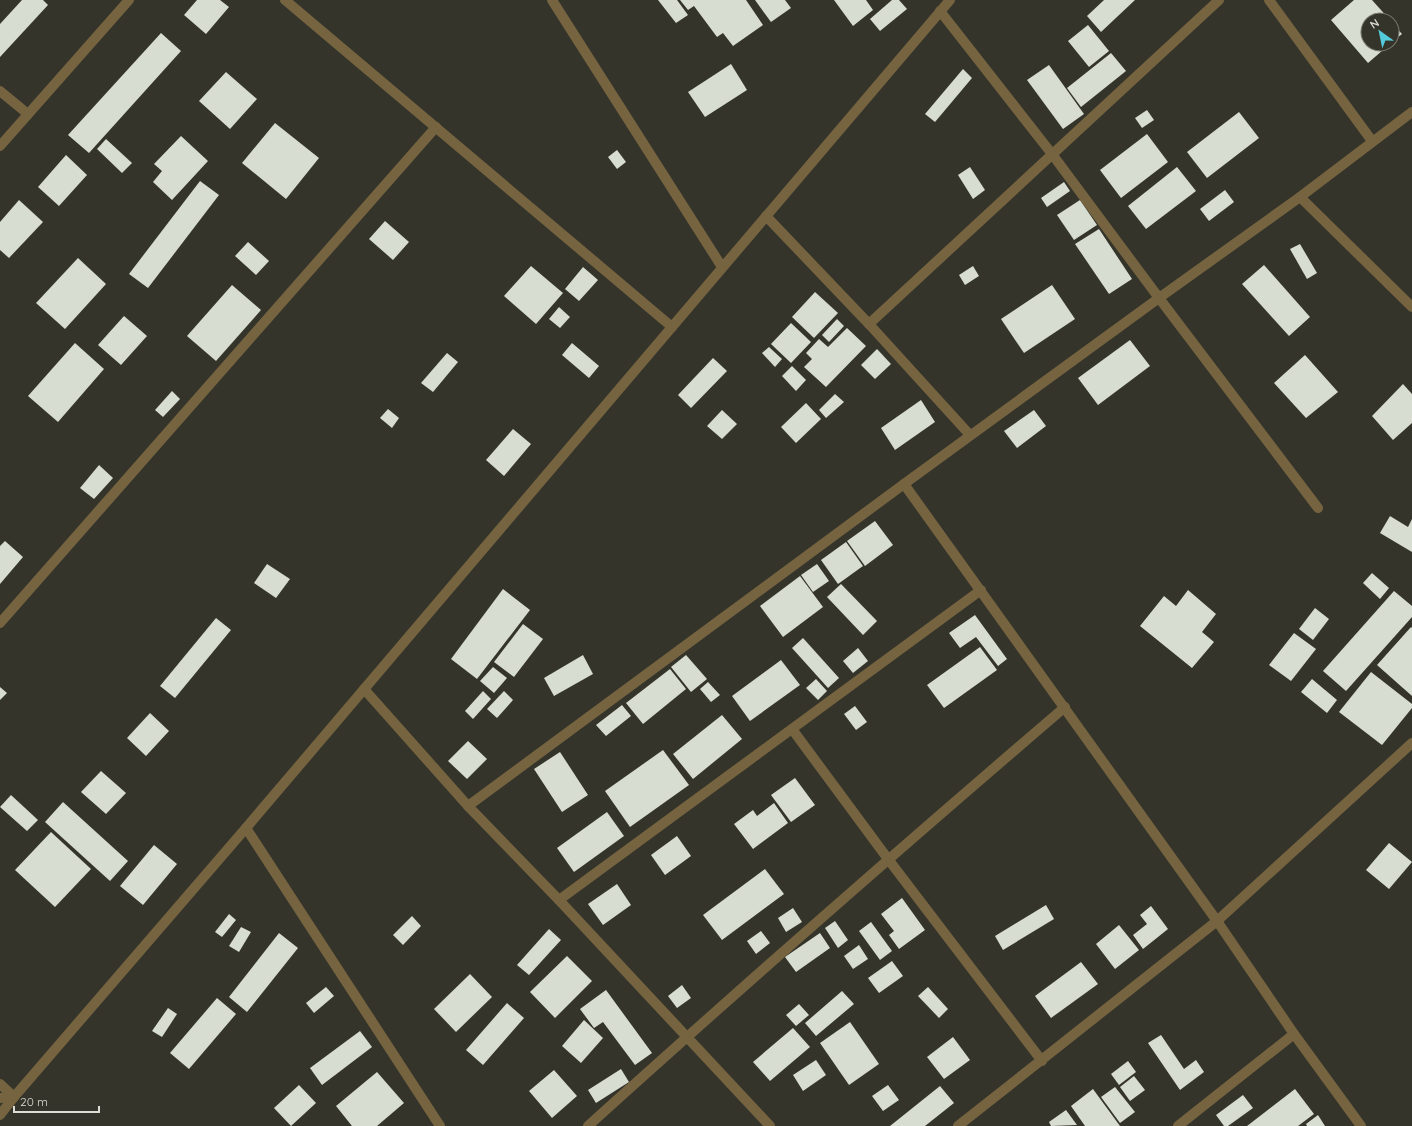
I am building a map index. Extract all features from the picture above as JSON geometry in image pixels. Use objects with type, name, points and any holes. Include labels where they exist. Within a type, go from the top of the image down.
[{"type":"street","points":[[0,146],[129,0]]},
{"type":"street","points":[[285,0],[672,327]]},
{"type":"street","points":[[552,0],[722,267]]},
{"type":"street","points":[[0,1115],[950,0]]},
{"type":"street","points":[[869,324],[1218,0]]},
{"type":"street","points":[[1269,0],[1372,142]]},
{"type":"street","points":[[940,11],[1052,154],[1318,508]]},
{"type":"street","points":[[0,91],[28,114]]},
{"type":"street","points":[[468,806],[970,435],[1300,196],[1412,112]]},
{"type":"street","points":[[0,622],[436,127]]},
{"type":"street","points":[[1300,196],[1412,308]]},
{"type":"street","points":[[766,216],[869,324],[970,435]]},
{"type":"street","points":[[904,484],[1065,707],[1217,921],[1294,1034],[1361,1126]]},
{"type":"street","points":[[559,900],[981,590]]},
{"type":"street","points":[[364,689],[468,806],[559,900],[770,1126]]},
{"type":"street","points":[[588,1126],[687,1036],[888,859],[1065,707]]},
{"type":"street","points":[[792,729],[888,859],[1042,1061]]},
{"type":"street","points":[[958,1126],[1217,921],[1412,742]]},
{"type":"street","points":[[246,828],[440,1126]]},
{"type":"street","points":[[1178,1126],[1294,1034]]},
{"type":"street","points":[[0,1084],[14,1097]]},
{"type":"street","points":[[0,1098],[14,1097]]},
{"type":"building","points":[[22,0],[43,0],[48,5],[0,57],[0,24]]},
{"type":"building","points":[[197,0],[220,0],[229,7],[206,34],[184,15]]},
{"type":"building","points":[[658,0],[677,0],[688,15],[676,23]]},
{"type":"building","points":[[680,0],[746,0],[763,25],[733,46],[723,33],[717,37],[694,6],[688,10]]},
{"type":"building","points":[[755,0],[785,0],[791,8],[771,22]]},
{"type":"building","points":[[834,0],[866,0],[873,10],[853,26]]},
{"type":"building","points":[[892,0],[899,0],[907,9],[880,31],[870,19]]},
{"type":"building","points":[[1104,0],[1135,0],[1101,32],[1087,16]]},
{"type":"building","points":[[1354,0],[1372,0],[1383,12],[1360,12],[1360,52],[1381,52],[1368,63],[1331,20]]},
{"type":"building","points":[[1088,25],[1109,51],[1089,67],[1068,41]]},
{"type":"building","points":[[161,33],[181,51],[89,153],[68,135]]},
{"type":"building","points":[[1111,53],[1126,71],[1081,107],[1067,88]]},
{"type":"building","points":[[731,64],[747,90],[705,117],[688,92]]},
{"type":"building","points":[[1049,65],[1084,114],[1063,129],[1027,80]]},
{"type":"building","points":[[963,69],[972,78],[935,122],[925,114]]},
{"type":"building","points":[[226,72],[257,99],[230,129],[199,101]]},
{"type":"building","points":[[1147,110],[1154,120],[1142,128],[1135,118]]},
{"type":"building","points":[[1239,112],[1259,138],[1207,178],[1187,152]]},
{"type":"building","points":[[275,123],[319,158],[286,199],[242,163]]},
{"type":"building","points":[[1147,134],[1168,162],[1121,198],[1100,170]]},
{"type":"building","points":[[181,136],[208,161],[172,200],[153,182],[162,171],[154,164]]},
{"type":"building","points":[[106,139],[132,163],[122,173],[97,149]]},
{"type":"building","points":[[617,150],[626,162],[617,169],[608,157]]},
{"type":"building","points":[[66,155],[87,175],[59,206],[38,187]]},
{"type":"building","points":[[970,167],[985,190],[973,199],[958,175]]},
{"type":"building","points":[[1177,167],[1196,191],[1146,229],[1128,206]]},
{"type":"building","points":[[200,181],[219,195],[148,288],[129,274]]},
{"type":"building","points":[[1064,182],[1070,191],[1047,207],[1041,198]]},
{"type":"building","points":[[1225,190],[1234,202],[1209,221],[1200,209]]},
{"type":"building","points":[[19,200],[43,222],[9,258],[0,250],[0,222]]},
{"type":"building","points":[[1080,200],[1097,225],[1074,240],[1057,215]]},
{"type":"building","points":[[385,221],[409,242],[393,260],[369,239]]},
{"type":"building","points":[[1099,229],[1132,279],[1109,294],[1075,244]]},
{"type":"building","points":[[248,242],[269,261],[256,275],[235,256]]},
{"type":"building","points":[[1300,244],[1317,273],[1307,279],[1290,249]]},
{"type":"building","points":[[78,258],[106,284],[65,329],[36,303]]},
{"type":"building","points":[[1264,265],[1310,317],[1289,336],[1242,284]]},
{"type":"building","points":[[531,266],[563,293],[536,324],[504,296]]},
{"type":"building","points":[[973,266],[979,276],[965,285],[959,275]]},
{"type":"building","points":[[583,267],[598,280],[579,301],[565,289]]},
{"type":"building","points":[[232,285],[261,310],[216,361],[187,336]]},
{"type":"building","points":[[1052,285],[1075,319],[1024,353],[1001,319]]},
{"type":"building","points":[[815,292],[838,313],[814,338],[792,317]]},
{"type":"building","points":[[559,307],[570,317],[560,328],[549,319]]},
{"type":"building","points":[[124,316],[147,336],[121,365],[98,345]]},
{"type":"building","points":[[837,319],[844,326],[829,342],[822,335]]},
{"type":"building","points":[[791,323],[811,342],[791,363],[771,344]]},
{"type":"building","points":[[847,328],[866,346],[826,387],[804,367],[812,359],[806,353],[819,339],[828,347]]},
{"type":"building","points":[[1130,340],[1150,366],[1098,405],[1078,378]]},
{"type":"building","points":[[75,343],[104,369],[58,422],[28,396]]},
{"type":"building","points":[[572,343],[599,366],[589,378],[562,355]]},
{"type":"building","points":[[769,347],[782,359],[775,367],[762,353]]},
{"type":"building","points":[[877,349],[891,364],[875,379],[861,365]]},
{"type":"building","points":[[447,353],[458,362],[433,392],[421,383]]},
{"type":"building","points":[[1305,355],[1338,392],[1306,418],[1274,383]]},
{"type":"building","points":[[713,358],[727,371],[691,408],[678,395]]},
{"type":"building","points":[[792,366],[806,380],[796,391],[782,376]]},
{"type":"building","points":[[1403,384],[1412,394],[1412,423],[1393,440],[1372,416]]},
{"type":"building","points":[[172,391],[180,399],[163,417],[155,410]]},
{"type":"building","points":[[835,394],[844,402],[826,418],[819,410]]},
{"type":"building","points":[[921,400],[935,422],[895,450],[881,428]]},
{"type":"building","points":[[806,403],[821,419],[796,443],[781,427]]},
{"type":"building","points":[[388,409],[399,418],[392,428],[380,418]]},
{"type":"building","points":[[722,410],[737,424],[722,439],[707,426]]},
{"type":"building","points":[[1034,410],[1046,426],[1017,448],[1004,431]]},
{"type":"building","points":[[513,429],[531,444],[504,476],[486,460]]},
{"type":"building","points":[[99,465],[113,478],[94,499],[80,488]]},
{"type":"building","points":[[1390,516],[1408,527],[1412,519],[1412,552],[1380,533]]},
{"type":"building","points":[[875,521],[893,545],[865,566],[847,541]]},
{"type":"building","points":[[5,541],[23,557],[0,584],[0,546]]},
{"type":"building","points":[[846,542],[863,566],[838,584],[821,560]]},
{"type":"building","points":[[267,564],[290,579],[276,598],[254,583]]},
{"type":"building","points":[[817,564],[829,581],[813,592],[801,575]]},
{"type":"building","points":[[1372,573],[1389,588],[1380,599],[1363,583]]},
{"type":"building","points":[[800,576],[823,607],[783,637],[760,606]]},
{"type":"building","points":[[841,584],[877,621],[863,635],[827,597]]},
{"type":"building","points":[[503,589],[530,610],[477,679],[451,659]]},
{"type":"building","points":[[1188,590],[1216,614],[1202,632],[1214,642],[1192,668],[1140,626],[1164,596],[1176,606]]},
{"type":"building","points":[[1394,591],[1412,606],[1412,617],[1346,691],[1323,671]]},
{"type":"building","points":[[1315,608],[1329,619],[1313,640],[1299,629]]},
{"type":"building","points":[[975,615],[1007,659],[998,666],[976,637],[960,648],[949,633]]},
{"type":"building","points":[[216,618],[231,630],[175,698],[160,686]]},
{"type":"building","points":[[523,624],[543,639],[514,677],[494,662]]},
{"type":"building","points":[[1411,627],[1412,628],[1412,696],[1377,665]]},
{"type":"building","points":[[1294,633],[1316,649],[1291,681],[1269,665]]},
{"type":"building","points":[[803,638],[839,678],[828,688],[792,648]]},
{"type":"building","points":[[980,647],[997,670],[944,708],[927,685]]},
{"type":"building","points":[[858,648],[868,661],[853,673],[843,661]]},
{"type":"building","points":[[583,655],[593,674],[554,696],[544,678]]},
{"type":"building","points":[[686,655],[707,679],[691,692],[671,667]]},
{"type":"building","points":[[781,660],[800,685],[750,721],[732,696]]},
{"type":"building","points":[[493,667],[507,678],[494,693],[480,681]]},
{"type":"building","points":[[670,669],[686,689],[643,724],[626,703]]},
{"type":"building","points":[[1371,672],[1412,704],[1412,708],[1382,745],[1339,712]]},
{"type":"building","points":[[816,679],[827,691],[818,700],[806,688]]},
{"type":"building","points":[[1312,679],[1337,700],[1327,713],[1301,692]]},
{"type":"building","points":[[708,682],[720,695],[711,702],[700,689]]},
{"type":"building","points":[[0,687],[7,693],[0,700]]},
{"type":"building","points":[[483,691],[491,699],[473,719],[465,711]]},
{"type":"building","points":[[504,691],[513,700],[497,718],[487,709]]},
{"type":"building","points":[[622,705],[631,716],[606,736],[596,725]]},
{"type":"building","points":[[855,706],[867,722],[856,730],[844,714]]},
{"type":"building","points":[[150,713],[169,731],[146,756],[127,738]]},
{"type":"building","points":[[722,715],[742,739],[693,779],[673,754]]},
{"type":"building","points":[[468,741],[487,759],[467,779],[448,761]]},
{"type":"building","points":[[663,750],[689,785],[630,827],[605,791]]},
{"type":"building","points":[[560,752],[588,795],[562,812],[534,769]]},
{"type":"building","points":[[101,771],[126,793],[106,814],[81,792]]},
{"type":"building","points":[[795,778],[815,805],[791,822],[771,795]]},
{"type":"building","points":[[11,795],[38,820],[27,831],[0,807]]},
{"type":"building","points":[[63,802],[128,861],[110,881],[45,822]]},
{"type":"building","points":[[774,803],[788,823],[753,849],[734,824],[753,810],[757,816]]},
{"type":"building","points":[[607,812],[624,836],[574,872],[557,848]]},
{"type":"building","points":[[51,832],[91,869],[55,907],[15,870]]},
{"type":"building","points":[[677,836],[691,856],[665,875],[651,855]]},
{"type":"building","points":[[1389,843],[1412,862],[1389,889],[1366,870]]},
{"type":"building","points":[[154,845],[177,864],[143,905],[120,886]]},
{"type":"building","points":[[765,869],[784,894],[722,940],[703,915]]},
{"type":"building","points":[[617,884],[631,905],[603,925],[588,904]]},
{"type":"building","points":[[902,898],[925,930],[899,949],[889,935],[894,931],[881,914]]},
{"type":"building","points":[[1046,905],[1054,919],[1003,950],[995,936]]},
{"type":"building","points":[[1151,906],[1168,929],[1143,949],[1133,935],[1147,924],[1140,915]]},
{"type":"building","points":[[793,908],[802,922],[786,932],[778,918]]},
{"type":"building","points":[[229,914],[236,920],[222,937],[215,932]]},
{"type":"building","points":[[412,916],[421,926],[403,945],[393,935]]},
{"type":"building","points":[[835,921],[848,940],[838,948],[825,928]]},
{"type":"building","points":[[871,922],[892,951],[880,960],[859,931]]},
{"type":"building","points":[[1119,925],[1139,950],[1115,969],[1096,944]]},
{"type":"building","points":[[241,927],[251,932],[239,952],[229,946]]},
{"type":"building","points":[[549,929],[561,940],[529,975],[517,965]]},
{"type":"building","points":[[761,931],[770,943],[756,954],[747,941]]},
{"type":"building","points":[[279,933],[298,948],[247,1012],[229,997]]},
{"type":"building","points":[[820,933],[830,948],[796,972],[785,957]]},
{"type":"building","points":[[859,945],[868,959],[853,969],[844,956]]},
{"type":"building","points":[[567,956],[592,981],[555,1018],[530,992]]},
{"type":"building","points":[[892,961],[903,976],[879,993],[868,978]]},
{"type":"building","points":[[1081,962],[1098,984],[1051,1018],[1035,996]]},
{"type":"building","points":[[470,974],[492,997],[456,1032],[434,1009]]},
{"type":"building","points":[[682,985],[691,998],[677,1008],[668,996]]},
{"type":"building","points":[[326,987],[334,996],[314,1013],[306,1003]]},
{"type":"building","points":[[928,987],[948,1009],[939,1018],[918,996]]},
{"type":"building","points":[[606,990],[652,1053],[635,1065],[603,1022],[594,1028],[580,1009]]},
{"type":"building","points":[[842,991],[854,1004],[816,1036],[805,1023]]},
{"type":"building","points":[[217,998],[236,1014],[189,1069],[170,1053]]},
{"type":"building","points":[[507,1003],[524,1018],[483,1065],[466,1050]]},
{"type":"building","points":[[799,1004],[809,1015],[796,1026],[786,1015]]},
{"type":"building","points":[[168,1008],[177,1014],[162,1037],[152,1031]]},
{"type":"building","points":[[584,1020],[603,1038],[581,1063],[562,1046]]},
{"type":"building","points":[[850,1022],[879,1064],[849,1085],[820,1043]]},
{"type":"building","points":[[793,1028],[810,1047],[770,1081],[753,1062]]},
{"type":"building","points":[[360,1031],[372,1047],[322,1085],[310,1068]]},
{"type":"building","points":[[1161,1035],[1184,1069],[1196,1060],[1204,1072],[1180,1090],[1148,1043]]},
{"type":"building","points":[[953,1037],[970,1060],[944,1079],[927,1057]]},
{"type":"building","points":[[816,1060],[826,1075],[803,1091],[793,1075]]},
{"type":"building","points":[[1128,1061],[1136,1072],[1119,1085],[1111,1074]]},
{"type":"building","points":[[621,1069],[629,1082],[596,1103],[588,1090]]},
{"type":"building","points":[[554,1070],[577,1096],[552,1118],[529,1091]]},
{"type":"building","points":[[377,1072],[404,1103],[377,1126],[352,1126],[336,1106]]},
{"type":"building","points":[[1134,1076],[1145,1090],[1130,1101],[1120,1087]]},
{"type":"building","points":[[299,1085],[316,1103],[291,1126],[274,1108]]},
{"type":"building","points":[[888,1085],[899,1100],[883,1111],[872,1096]]},
{"type":"building","points":[[940,1086],[954,1103],[925,1126],[890,1126]]},
{"type":"building","points":[[1115,1087],[1135,1112],[1120,1123],[1101,1097]]},
{"type":"building","points":[[1093,1089],[1120,1126],[1085,1126],[1071,1106]]},
{"type":"building","points":[[1295,1089],[1314,1114],[1298,1126],[1247,1126]]},
{"type":"building","points":[[1243,1095],[1253,1108],[1228,1126],[1224,1126],[1216,1115]]},
{"type":"building","points":[[1066,1110],[1077,1125],[1051,1126],[1049,1122]]},
{"type":"building","points":[[1318,1115],[1325,1126],[1307,1126],[1306,1124]]}]
